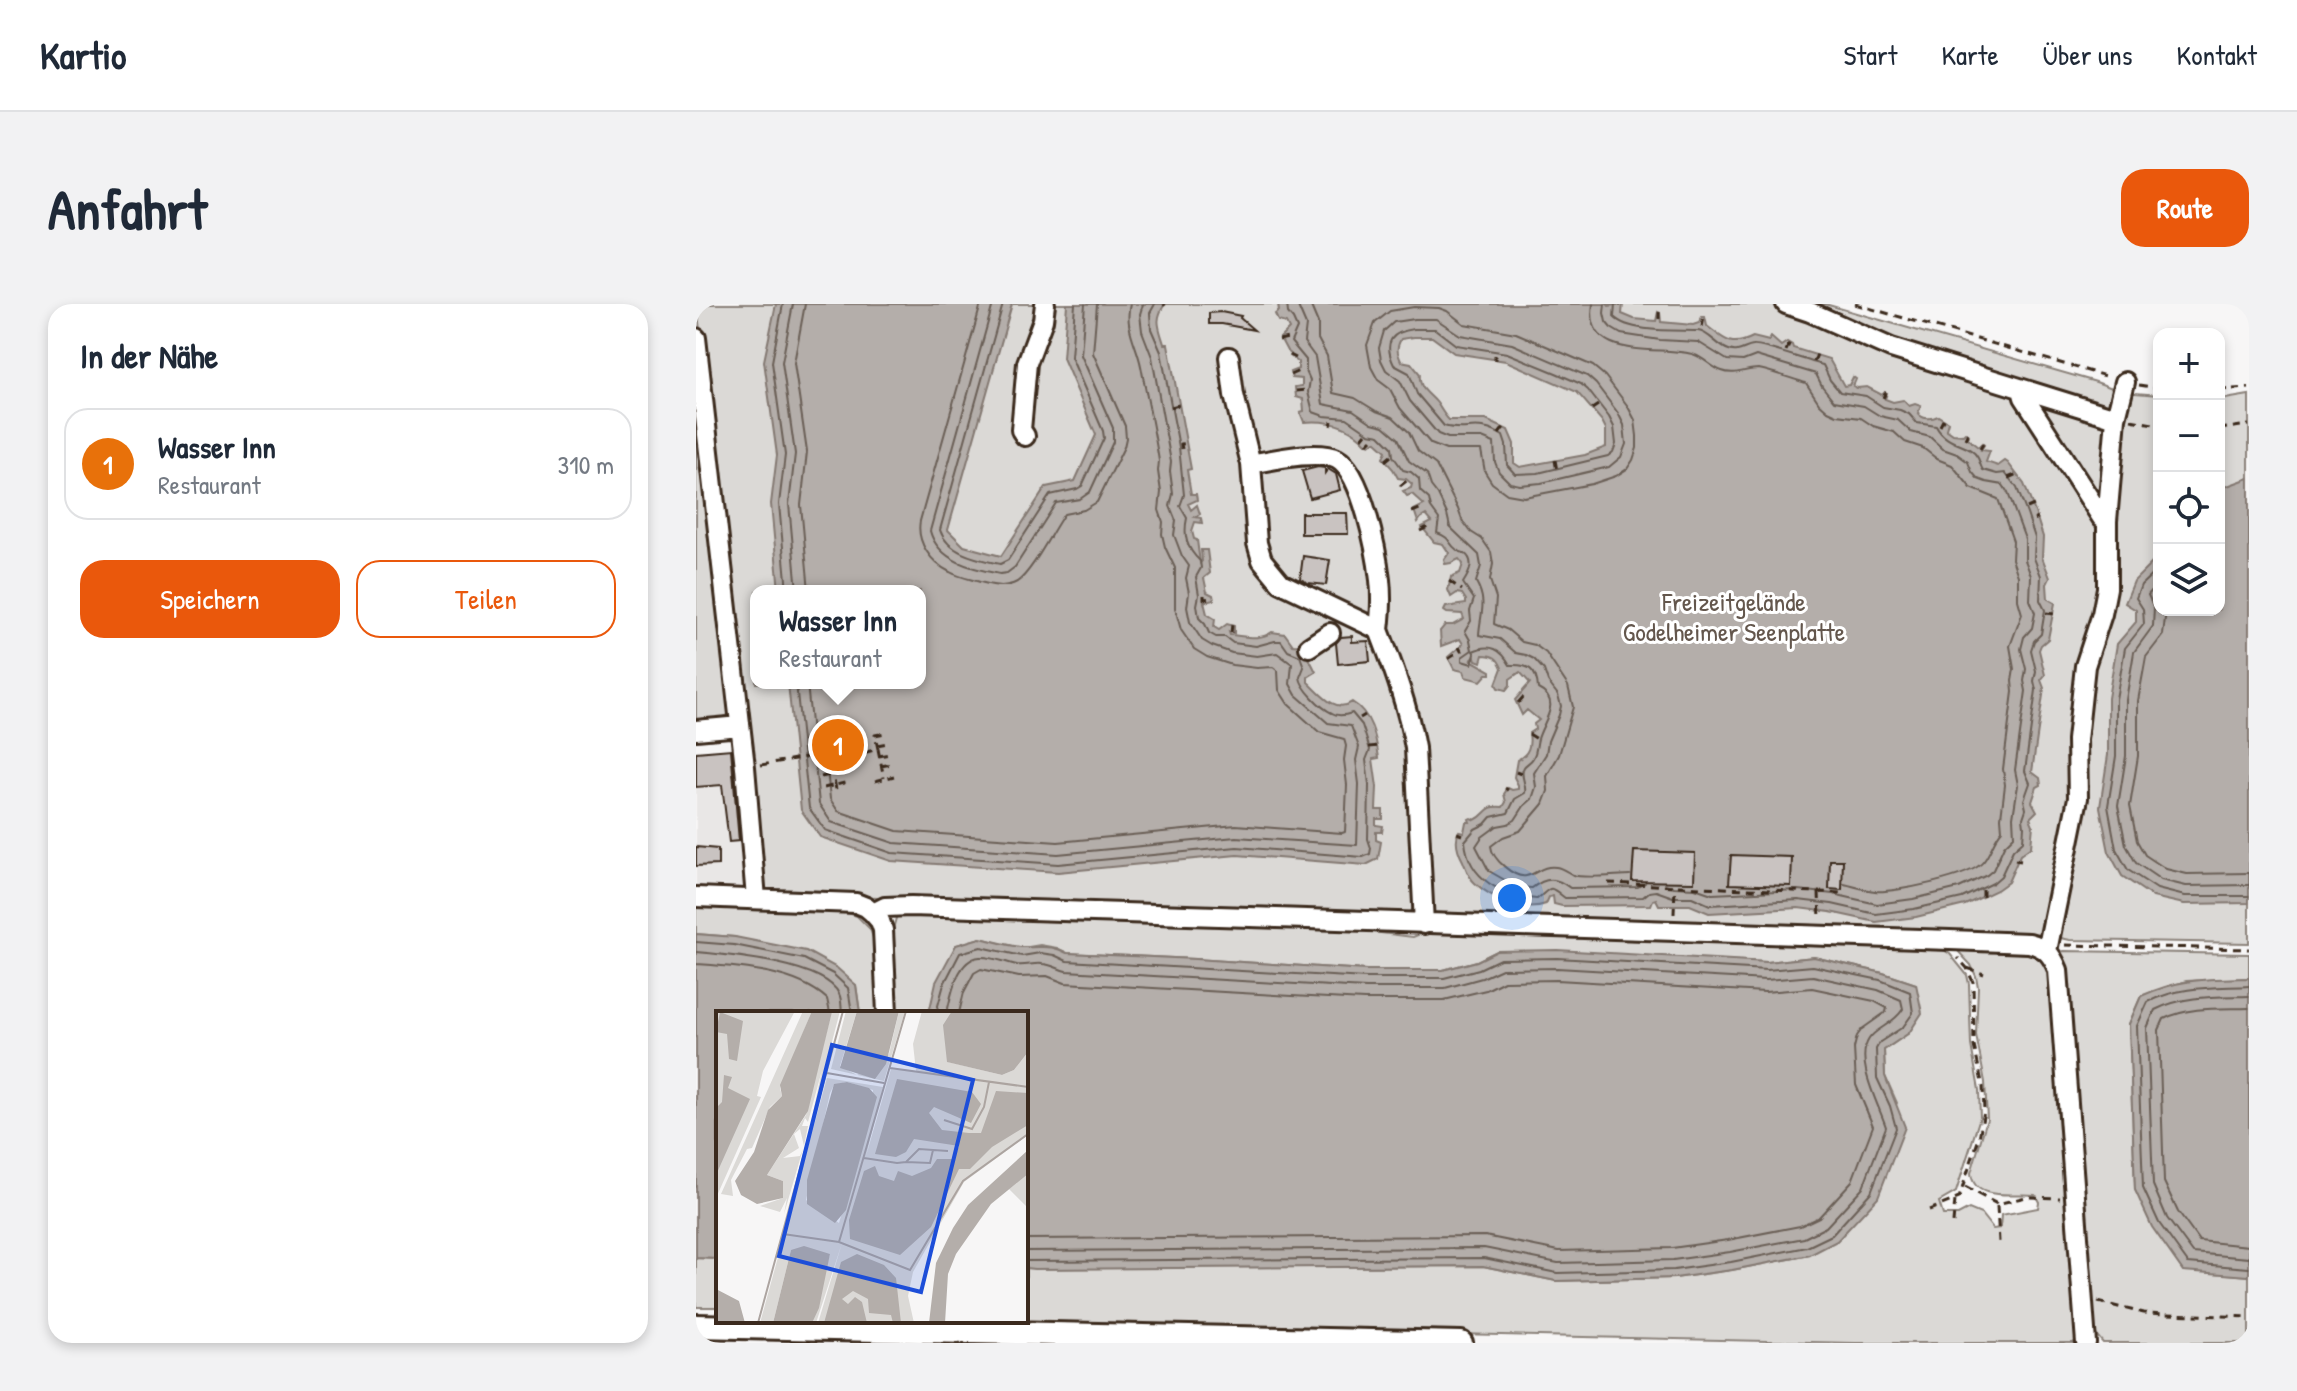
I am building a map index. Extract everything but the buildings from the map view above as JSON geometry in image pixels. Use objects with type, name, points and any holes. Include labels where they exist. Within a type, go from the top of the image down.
[{"type":"main road","points":[[696,1326],[902,1325],[1008,1332],[1461,1343]]},
{"type":"lane","points":[[1025,436],[1021,430],[1027,363],[1043,320],[1045,304]]},
{"type":"lane","points":[[1786,304],[1891,348],[2116,418]]},
{"type":"lane","points":[[696,338],[740,726],[756,899]]},
{"type":"lane","points":[[1229,357],[1234,395],[1251,464],[1257,543],[1262,560],[1281,583],[1379,630]]},
{"type":"lane","points":[[2047,951],[2078,798],[2077,740],[2085,666],[2107,588],[2107,521],[2116,418],[2125,382]]},
{"type":"lane","points":[[2022,390],[2102,518],[2107,521]]},
{"type":"lane","points":[[1251,464],[1303,456],[1328,456],[1344,464],[1362,498],[1371,526],[1380,581],[1382,610],[1379,630],[1410,719],[1415,748],[1424,924]]},
{"type":"lane","points":[[1309,647],[1330,633]]},
{"type":"lane","points":[[696,730],[740,726]]},
{"type":"lane","points":[[696,897],[856,903],[866,907],[880,921],[883,930],[887,1011]]},
{"type":"lane","points":[[873,913],[885,907],[911,906],[2039,945],[2053,957],[2058,970],[2086,1343]]},
{"type":"path","points":[[1855,304],[2125,382]]},
{"type":"path","points":[[1659,312],[1659,319]]},
{"type":"path","points":[[1702,327],[1704,317]]},
{"type":"path","points":[[1279,340],[1288,338]]},
{"type":"path","points":[[1786,351],[1790,342]]},
{"type":"path","points":[[1814,362],[1817,354]]},
{"type":"path","points":[[1290,355],[1296,358]]},
{"type":"path","points":[[1290,375],[1299,371]]},
{"type":"path","points":[[2225,390],[2249,388]]},
{"type":"path","points":[[1296,391],[1306,390]]},
{"type":"path","points":[[1883,398],[1886,392]]},
{"type":"path","points":[[1171,407],[1179,405]]},
{"type":"path","points":[[1592,409],[1598,405]]},
{"type":"path","points":[[1940,426],[1944,418]]},
{"type":"path","points":[[2116,418],[2153,424]]},
{"type":"path","points":[[2225,428],[2249,425]]},
{"type":"path","points":[[1499,434],[1505,426]]},
{"type":"path","points":[[1362,438],[1366,433]]},
{"type":"path","points":[[1965,439],[1968,433]]},
{"type":"path","points":[[1367,444],[1372,439]]},
{"type":"path","points":[[1182,449],[1181,444],[1189,443]]},
{"type":"path","points":[[1980,449],[1983,444]]},
{"type":"path","points":[[1385,461],[1391,456]]},
{"type":"path","points":[[1555,460],[1557,471]]},
{"type":"path","points":[[2008,478],[2020,473]]},
{"type":"path","points":[[1400,486],[1409,479]]},
{"type":"path","points":[[2027,508],[2034,505]]},
{"type":"path","points":[[1412,512],[1422,508]]},
{"type":"path","points":[[1420,531],[1430,526]]},
{"type":"path","points":[[1449,581],[1462,590]]},
{"type":"path","points":[[1204,595],[1204,599],[1214,598]]},
{"type":"path","points":[[2046,613],[2055,614]]},
{"type":"path","points":[[1231,633],[1232,624]]},
{"type":"path","points":[[1448,659],[1461,651],[1459,647]]},
{"type":"path","points":[[1518,703],[1524,696]]},
{"type":"path","points":[[1360,718],[1365,715]]},
{"type":"path","points":[[884,778],[875,735],[885,733]]},
{"type":"path","points":[[1529,734],[1537,739]]},
{"type":"path","points":[[851,756],[888,743]]},
{"type":"path","points":[[1369,747],[1380,746]]},
{"type":"path","points":[[773,763],[829,753],[837,795]]},
{"type":"path","points":[[879,756],[890,754]]},
{"type":"path","points":[[872,766],[892,764]]},
{"type":"path","points":[[821,777],[847,771]]},
{"type":"path","points":[[1516,772],[1521,774]]},
{"type":"path","points":[[875,781],[894,776]]},
{"type":"path","points":[[824,788],[848,782]]},
{"type":"path","points":[[1457,833],[1462,835]]},
{"type":"path","points":[[1608,883],[1841,893]]},
{"type":"path","points":[[1674,917],[1675,886]]},
{"type":"path","points":[[1983,890],[1983,897]]},
{"type":"path","points":[[1819,892],[1820,923]]},
{"type":"path","points":[[1929,1210],[1959,1198],[1983,1125],[1979,1067],[1974,1046],[1973,982],[1967,968],[1952,951],[1950,940]]},
{"type":"path","points":[[2047,951],[2071,944],[2249,949]]},
{"type":"path","points":[[1967,968],[1984,974]]},
{"type":"path","points":[[1964,1186],[1997,1204],[2026,1197],[2042,1199],[2075,1195]]},
{"type":"path","points":[[1953,1223],[1955,1200]]},
{"type":"path","points":[[1997,1204],[1999,1242]]},
{"type":"path","points":[[2084,1299],[2143,1313],[2249,1317]]},
{"type":"shaded area","points":[[734,749],[747,886],[696,885],[696,752]]},
{"type":"green space","name":"Freizeitgelände Godelheimer Seenplatte","points":[[697,304],[1825,304],[2123,392],[2153,394],[2153,616],[2225,616],[2225,399],[2249,395],[2249,943],[2070,940],[2043,934],[2033,937],[1445,921],[1434,913],[1428,899],[1418,899],[1408,917],[905,900],[763,888]]},
{"type":"green space","points":[[696,384],[730,714],[696,725]]},
{"type":"green space","points":[[696,905],[842,911],[857,916],[870,929],[877,949],[880,1011],[860,1011],[856,985],[735,937],[696,934]]},
{"type":"green space","points":[[900,913],[1308,924],[1413,937],[1425,932],[1937,946],[1950,954],[1967,975],[1980,1117],[1956,1192],[1939,1202],[1943,1215],[1958,1215],[1969,1209],[1981,1214],[1993,1229],[2000,1228],[2001,1215],[2038,1208],[2039,1202],[2035,1195],[1997,1194],[1979,1189],[1971,1173],[1987,1119],[1985,1082],[1976,1035],[1976,976],[1971,965],[1956,949],[1959,945],[2036,951],[2052,968],[2077,1340],[2073,1343],[1855,1343],[963,1323],[1028,1323],[1028,1268],[1483,1266],[1556,1281],[1675,1278],[1810,1255],[1897,1103],[1885,1076],[1884,1050],[1909,1033],[1916,984],[1814,957],[1767,962],[1497,951],[1477,961],[1443,970],[1366,970],[1067,953],[1040,945],[1023,948],[980,938],[956,945],[930,1011],[897,1011],[893,929]]},
{"type":"green space","points":[[2057,953],[2249,954],[2249,978],[2186,981],[2141,996],[2129,1024],[2135,1190],[2183,1270],[2249,1276],[2249,1343],[2103,1343],[2092,1330]]},
{"type":"green space","points":[[696,1258],[716,1259],[716,1307],[696,1307]]},
{"type":"water","points":[[776,304],[1012,304],[948,530],[964,546],[1001,556],[1046,487],[1075,481],[1096,435],[1063,358],[1067,304],[1165,304],[1158,324],[1164,344],[1168,344],[1191,469],[1187,470],[1191,494],[1196,494],[1197,500],[1188,504],[1191,510],[1197,505],[1200,514],[1195,517],[1201,518],[1202,523],[1195,522],[1192,531],[1197,540],[1200,563],[1201,550],[1207,550],[1210,573],[1204,578],[1207,592],[1213,595],[1214,600],[1204,602],[1207,614],[1215,619],[1214,627],[1219,630],[1227,624],[1234,626],[1234,633],[1229,632],[1230,635],[1257,637],[1272,632],[1285,634],[1293,645],[1303,646],[1316,672],[1308,677],[1308,682],[1323,697],[1340,706],[1352,702],[1364,712],[1374,734],[1379,758],[1373,759],[1376,810],[1383,810],[1383,819],[1376,819],[1376,825],[1383,826],[1382,832],[1376,832],[1376,840],[1381,842],[1378,859],[1366,865],[1237,855],[1058,872],[891,861],[820,837],[801,810],[789,689],[926,689],[926,585],[778,585],[771,504],[777,455],[764,361]]},
{"type":"water","points":[[1278,304],[1623,304],[1622,314],[1634,319],[1656,321],[1658,312],[1661,322],[1693,325],[1705,317],[1707,326],[1728,341],[1739,342],[1753,337],[1769,341],[1771,337],[1781,346],[1787,342],[1793,348],[1829,359],[1844,386],[1849,385],[1853,377],[1856,379],[1853,386],[1857,388],[1867,387],[1882,395],[1885,392],[1885,399],[1893,402],[1903,400],[1909,406],[1921,406],[1918,413],[1922,417],[1938,416],[1948,422],[1946,429],[1953,434],[1969,435],[1968,439],[1978,447],[1982,443],[1981,450],[1990,451],[1986,462],[1998,466],[2005,461],[2008,463],[2024,484],[2035,512],[2043,537],[2042,557],[2050,578],[2047,584],[2048,599],[2055,603],[2048,639],[2039,650],[2045,675],[2041,680],[2044,688],[2032,772],[2040,778],[2041,785],[2037,787],[2032,802],[2037,811],[2030,818],[2033,825],[2031,847],[2020,855],[2008,882],[1965,905],[1916,917],[1876,922],[1798,908],[1709,913],[1690,905],[1659,905],[1656,899],[1651,905],[1562,906],[1554,904],[1553,896],[1546,904],[1528,906],[1499,899],[1482,889],[1468,873],[1458,850],[1458,835],[1459,831],[1464,832],[1469,819],[1479,818],[1492,807],[1503,807],[1508,788],[1518,789],[1514,777],[1517,760],[1527,752],[1529,733],[1539,720],[1527,710],[1522,715],[1515,700],[1530,683],[1520,672],[1510,679],[1506,690],[1498,688],[1496,684],[1502,668],[1497,659],[1490,656],[1483,655],[1481,662],[1475,657],[1471,660],[1491,671],[1481,681],[1465,677],[1463,671],[1454,669],[1448,657],[1463,644],[1460,639],[1441,646],[1440,631],[1445,625],[1453,625],[1464,619],[1462,614],[1444,611],[1446,607],[1466,604],[1462,594],[1451,597],[1448,590],[1451,577],[1460,573],[1463,564],[1459,559],[1445,564],[1449,553],[1443,544],[1434,542],[1422,527],[1432,522],[1426,515],[1418,522],[1414,510],[1424,505],[1412,494],[1407,496],[1403,491],[1411,488],[1412,484],[1398,478],[1383,458],[1386,451],[1375,441],[1367,444],[1338,425],[1304,422],[1300,412],[1304,411],[1303,399],[1296,397],[1295,387],[1302,386],[1302,379],[1292,378],[1290,372],[1298,369],[1298,362],[1290,356],[1280,338],[1289,329],[1286,323],[1278,321],[1275,314],[1279,311]],"holes":[[[1432,337],[1454,353],[1506,361],[1577,392],[1602,421],[1606,429],[1606,447],[1585,455],[1520,467],[1514,463],[1514,444],[1508,430],[1486,420],[1449,420],[1422,387],[1420,374],[1411,363],[1401,361],[1398,350],[1401,339]]]},
{"type":"water","points":[[2249,478],[2249,903],[2184,904],[2153,897],[2122,876],[2109,852],[2100,807],[2108,755],[2108,698],[2117,644],[2136,622],[2136,610],[2125,603],[2134,581],[2153,562],[2153,616],[2225,616],[2225,487]]},
{"type":"water","points":[[696,934],[735,937],[806,951],[837,968],[856,985],[860,1011],[716,1011],[716,1259],[696,1258]]},
{"type":"water","points":[[980,938],[1013,946],[1051,947],[1067,953],[1366,970],[1443,970],[1477,961],[1497,951],[1557,950],[1767,962],[1814,957],[1916,984],[1922,1013],[1909,1033],[1884,1050],[1885,1076],[1905,1127],[1878,1197],[1837,1241],[1810,1255],[1675,1278],[1556,1281],[1483,1266],[1034,1269],[1028,1268],[1028,1011],[929,1011],[936,982],[956,945]]},
{"type":"water","points":[[2249,978],[2249,1276],[2183,1271],[2152,1227],[2135,1190],[2129,1024],[2141,996],[2155,990],[2194,981]]},
{"type":"place","name":"Wasser Inn","points":[[838,745]]}]
